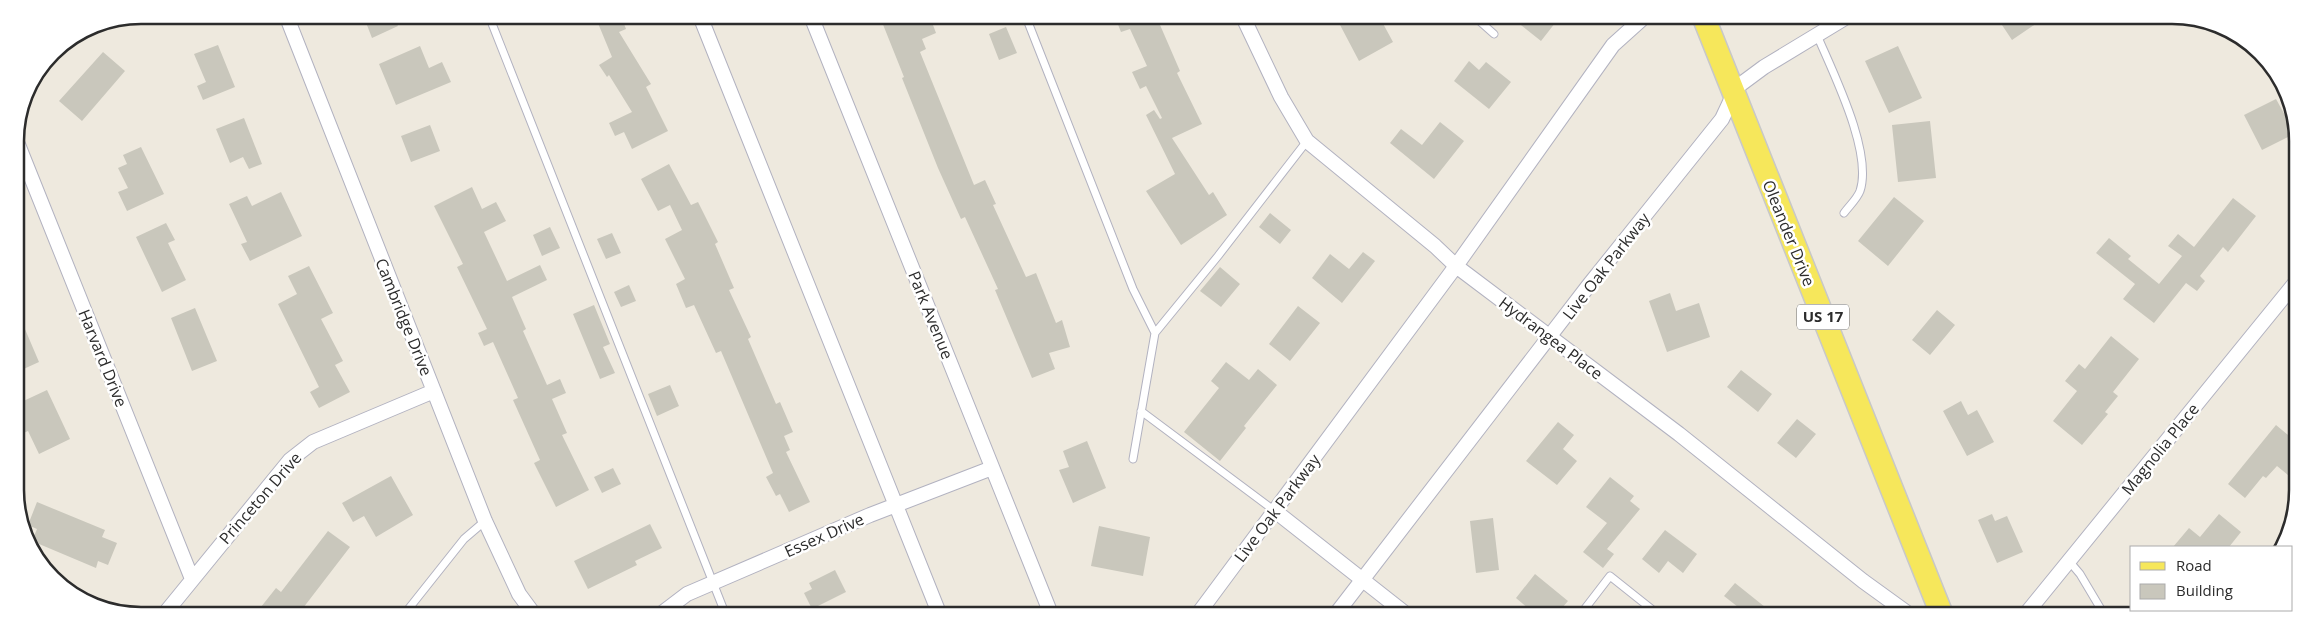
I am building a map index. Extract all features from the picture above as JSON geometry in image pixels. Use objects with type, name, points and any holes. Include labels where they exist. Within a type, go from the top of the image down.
[{"type":"main road","name":"Oleander Drive","points":[[1706,24],[1939,607]]},
{"type":"street","name":"Cambridge Drive","points":[[290,24],[485,522],[519,594],[529,607]]},
{"type":"street","points":[[703,24],[937,607]]},
{"type":"street","name":"Park Avenue","points":[[814,24],[1048,607]]},
{"type":"street","name":"Hydrangea Place","points":[[1246,24],[1281,97],[1307,141],[1435,246],[1456,266],[1551,336],[1900,607]]},
{"type":"street","name":"Live Oak Parkway","points":[[1203,607],[1456,266],[1613,45],[1636,24]]},
{"type":"street","name":"Live Oak Parkway","points":[[1342,607],[1722,119],[1737,87],[1764,67],[1834,24]]},
{"type":"street","name":"Harvard Drive","points":[[24,159],[192,579]]},
{"type":"street","name":"Magnolia Place","points":[[2032,607],[2289,290]]},
{"type":"street","name":"Princeton Drive","points":[[170,607],[290,460],[303,449],[348,427],[434,391]]},
{"type":"street","name":"Essex Drive","points":[[670,607],[687,594],[896,504],[992,468]]},
{"type":"street","points":[[1275,511],[1397,607]]},
{"type":"lane","points":[[492,24],[723,607]]},
{"type":"lane","points":[[1029,24],[1133,289],[1155,333]]},
{"type":"lane","points":[[1483,24],[1494,34]]},
{"type":"lane","points":[[1816,35],[1850,115],[1863,163],[1860,192],[1844,213]]},
{"type":"lane","points":[[1132,459],[1155,333],[1218,256],[1307,141]]},
{"type":"lane","points":[[1141,410],[1275,511]]},
{"type":"lane","points":[[410,607],[464,539],[485,522]]},
{"type":"lane","points":[[2069,561],[2080,574],[2100,607]]},
{"type":"lane","points":[[1586,607],[1610,576],[1649,607]]},
{"type":"building","points":[[367,24],[397,24],[398,26],[372,38]]},
{"type":"building","points":[[598,24],[624,24],[626,29],[619,32],[651,84],[646,87],[668,131],[632,149],[624,132],[615,136],[609,123],[632,112],[609,75],[607,77],[599,65],[612,57]]},
{"type":"building","points":[[883,24],[933,24],[936,33],[922,39],[926,49],[920,52],[974,185],[985,180],[996,204],[993,205],[1026,277],[1036,273],[1056,323],[1062,320],[1070,347],[1049,353],[1055,369],[1032,378],[995,290],[998,289],[965,217],[961,219],[938,168],[902,78],[904,77]]},
{"type":"building","points":[[1118,24],[1160,24],[1180,71],[1177,73],[1202,124],[1172,138],[1209,195],[1213,192],[1227,215],[1181,245],[1146,191],[1175,174],[1146,115],[1154,110],[1160,119],[1162,118],[1146,86],[1140,89],[1132,72],[1147,66],[1130,29],[1121,32]]},
{"type":"building","points":[[1340,24],[1383,24],[1393,42],[1359,61]]},
{"type":"building","points":[[1520,24],[1554,24],[1541,41]]},
{"type":"building","points":[[2001,24],[2036,24],[2012,40]]},
{"type":"building","points":[[1006,27],[1017,53],[999,60],[989,34]]},
{"type":"building","points":[[218,45],[235,87],[203,100],[197,86],[206,82],[194,54]]},
{"type":"building","points":[[420,46],[429,68],[442,62],[451,82],[396,105],[379,64]]},
{"type":"building","points":[[1898,46],[1922,98],[1889,113],[1865,61]]},
{"type":"building","points":[[103,52],[125,71],[82,121],[59,101]]},
{"type":"building","points":[[1469,61],[1479,70],[1486,62],[1511,82],[1489,109],[1454,81]]},
{"type":"building","points":[[2276,99],[2287,117],[2289,137],[2262,150],[2244,115]]},
{"type":"building","points":[[244,118],[262,164],[249,169],[243,157],[230,163],[216,129]]},
{"type":"building","points":[[1930,121],[1936,178],[1898,182],[1892,125]]},
{"type":"building","points":[[1440,122],[1464,141],[1434,179],[1390,143],[1401,129],[1422,145]]},
{"type":"building","points":[[430,125],[440,151],[411,162],[401,136]]},
{"type":"building","points":[[141,147],[164,194],[127,211],[118,192],[128,188],[118,168],[127,164],[123,155]]},
{"type":"building","points":[[669,164],[691,205],[698,202],[718,242],[715,244],[734,288],[729,290],[751,337],[748,339],[776,404],[780,402],[793,432],[784,436],[790,450],[786,452],[810,502],[789,512],[780,494],[776,496],[766,477],[773,473],[721,351],[716,353],[694,305],[686,308],[676,284],[685,279],[665,239],[682,230],[670,205],[658,211],[641,179]]},
{"type":"building","points":[[472,187],[482,209],[496,202],[506,221],[484,232],[507,281],[540,265],[547,280],[512,297],[526,329],[523,331],[547,385],[560,379],[566,393],[552,399],[567,433],[562,435],[589,490],[556,507],[534,463],[540,460],[513,400],[518,398],[493,342],[484,346],[478,333],[487,329],[457,267],[463,264],[434,206]]},
{"type":"building","points":[[281,192],[302,236],[250,261],[241,244],[247,242],[229,204],[247,196],[252,206]]},
{"type":"building","points":[[1894,197],[1924,221],[1888,266],[1858,241]]},
{"type":"building","points":[[2233,198],[2256,216],[2228,252],[2223,247],[2200,276],[2205,281],[2197,291],[2186,283],[2154,323],[2123,299],[2135,284],[2096,253],[2109,238],[2131,256],[2128,259],[2159,284],[2182,256],[2168,246],[2178,234],[2194,247]]},
{"type":"building","points":[[1270,213],[1291,230],[1280,244],[1259,227]]},
{"type":"building","points":[[166,223],[175,240],[168,243],[186,280],[162,292],[136,237]]},
{"type":"building","points":[[550,227],[560,248],[542,256],[533,235]]},
{"type":"building","points":[[612,233],[621,253],[606,259],[597,239]]},
{"type":"building","points":[[1363,252],[1375,261],[1342,303],[1312,278],[1330,254],[1349,269]]},
{"type":"building","points":[[309,266],[333,313],[321,319],[343,361],[335,365],[350,392],[319,408],[310,392],[319,387],[278,304],[297,294],[288,276]]},
{"type":"building","points":[[1220,267],[1240,284],[1221,307],[1200,291]]},
{"type":"building","points":[[629,285],[636,301],[621,307],[614,292]]},
{"type":"building","points":[[1670,293],[1676,311],[1699,303],[1710,337],[1667,352],[1649,301]]},
{"type":"building","points":[[594,305],[610,344],[603,347],[615,373],[600,379],[573,314]]},
{"type":"building","points":[[1298,306],[1320,323],[1290,361],[1269,344]]},
{"type":"building","points":[[195,308],[217,361],[192,371],[171,318]]},
{"type":"building","points":[[1937,310],[1955,325],[1930,355],[1912,340]]},
{"type":"building","points":[[24,327],[39,362],[24,369]]},
{"type":"building","points":[[2111,336],[2139,359],[2113,392],[2118,396],[2105,412],[2108,414],[2082,445],[2053,421],[2077,391],[2065,381],[2079,364],[2085,369]]},
{"type":"building","points":[[1226,362],[1249,380],[1258,369],[1277,385],[1244,426],[1246,428],[1220,461],[1184,432],[1219,388],[1211,381]]},
{"type":"building","points":[[1741,370],[1772,394],[1758,412],[1727,387]]},
{"type":"building","points":[[670,385],[679,406],[657,416],[648,394]]},
{"type":"building","points":[[47,390],[70,439],[39,454],[28,431],[24,433],[24,401]]},
{"type":"building","points":[[1961,401],[1968,415],[1977,410],[1994,442],[1967,456],[1943,411]]},
{"type":"building","points":[[1797,419],[1816,434],[1796,458],[1777,443]]},
{"type":"building","points":[[1558,422],[1574,435],[1563,449],[1577,461],[1557,485],[1526,461]]},
{"type":"building","points":[[2276,425],[2289,436],[2289,476],[2277,466],[2266,478],[2263,476],[2245,498],[2228,484]]},
{"type":"building","points":[[1087,441],[1106,488],[1073,503],[1059,470],[1069,467],[1063,451]]},
{"type":"building","points":[[613,468],[621,484],[602,493],[594,477]]},
{"type":"building","points":[[391,476],[413,515],[376,537],[364,516],[353,522],[342,503]]},
{"type":"building","points":[[1610,477],[1634,496],[1630,501],[1640,509],[1607,549],[1614,554],[1603,568],[1583,552],[1607,523],[1586,507]]},
{"type":"building","points":[[37,502],[105,530],[102,537],[117,543],[108,565],[98,561],[96,568],[36,543],[34,537],[37,529],[30,526],[29,523]]},
{"type":"building","points":[[1992,514],[1995,521],[2007,516],[2023,552],[1997,563],[1978,520]]},
{"type":"building","points":[[2219,514],[2241,532],[2230,546],[2174,546],[2189,528],[2200,537]]},
{"type":"building","points":[[1493,518],[1499,570],[1476,573],[1470,521]]},
{"type":"building","points":[[650,524],[662,548],[635,561],[637,565],[588,589],[574,561]]},
{"type":"building","points":[[1099,526],[1150,537],[1143,576],[1091,566]]},
{"type":"building","points":[[1665,530],[1697,554],[1683,573],[1668,561],[1659,573],[1642,559]]},
{"type":"building","points":[[328,531],[350,547],[304,607],[261,607],[276,588],[281,592]]},
{"type":"building","points":[[835,570],[846,592],[816,607],[811,607],[804,593],[812,589],[809,583]]},
{"type":"building","points":[[1535,574],[1568,601],[1563,607],[1527,607],[1516,598]]},
{"type":"building","points":[[1735,583],[1765,607],[1738,607],[1724,596]]}]
